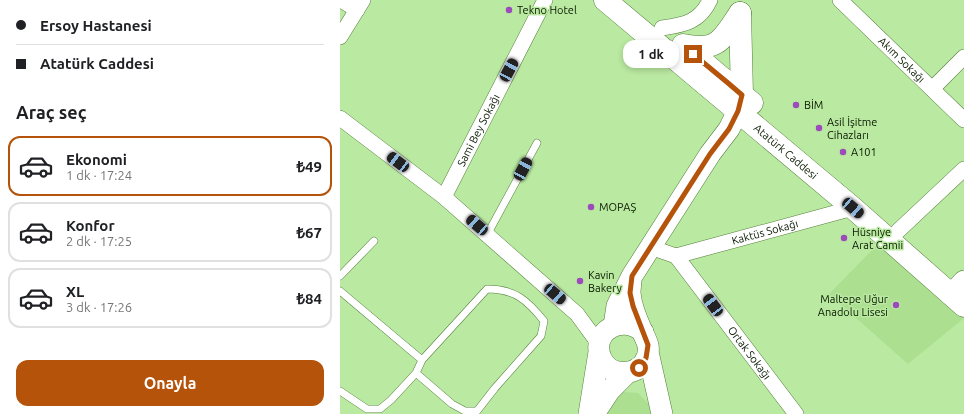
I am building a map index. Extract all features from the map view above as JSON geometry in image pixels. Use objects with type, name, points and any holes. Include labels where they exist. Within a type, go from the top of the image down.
[{"type":"main road","name":"Atatürk Caddesi","points":[[605,0],[733,97],[898,231],[960,292]]},
{"type":"main road","name":"Atatürk Caddesi","points":[[628,0],[683,45],[733,97],[853,208],[960,292]]},
{"type":"main road","points":[[733,97],[741,6]]},
{"type":"main road","points":[[683,45],[696,48],[709,47],[726,35],[741,6]]},
{"type":"street","points":[[340,37],[360,5],[341,0]]},
{"type":"street","name":"Sami Bey Sokağı","points":[[444,197],[545,0]]},
{"type":"street","points":[[662,28],[686,24],[700,15],[707,7],[710,0]]},
{"type":"street","name":"Akım Sokağı","points":[[840,0],[964,120]]},
{"type":"street","points":[[932,89],[964,56]]},
{"type":"street","points":[[589,414],[605,338],[617,306],[632,276],[650,247],[710,154],[729,129],[733,97]]},
{"type":"street","points":[[340,118],[444,197],[605,338]]},
{"type":"street","points":[[898,231],[964,169]]},
{"type":"street","name":"Kaktüs Sokağı","points":[[676,256],[853,208]]},
{"type":"street","points":[[650,247],[676,256]]},
{"type":"street","name":"Ortak Sokağı","points":[[676,256],[796,414]]},
{"type":"street","points":[[632,276],[630,293],[633,306],[646,338],[662,414]]},
{"type":"street","points":[[643,332],[631,325],[623,324],[605,338],[602,360],[606,366],[613,371],[620,373],[630,372],[641,378],[662,414]]},
{"type":"street","points":[[594,414],[619,379],[644,364],[648,352]]},
{"type":"lane","points":[[488,235],[537,143]]},
{"type":"lane","points":[[340,276],[374,241]]},
{"type":"lane","points":[[340,391],[367,409],[380,409],[391,400],[416,373],[422,360],[487,289],[498,289],[511,292],[530,304],[544,321],[541,336],[495,388],[477,411],[465,411],[452,404],[416,373]]},
{"type":"lane","points":[[340,291],[422,360]]},
{"type":"shaded area","name":"Maltepe Uğur Anadolu Lisesi","points":[[880,242],[964,316],[964,318],[908,364],[829,294]]},
{"type":"shaded area","points":[[622,392],[638,393],[651,406],[653,414],[602,414]]},
{"type":"place","name":"Tekno Hotel","points":[[509,10]]},
{"type":"place","name":"BİM","points":[[796,105]]},
{"type":"place","name":"Asil İşitme Cihazları","points":[[819,128]]},
{"type":"place","name":"A101","points":[[843,152]]},
{"type":"place","name":"MOPAŞ","points":[[591,207]]},
{"type":"place","name":"Hüsniye Arat Camii","points":[[844,238]]},
{"type":"place","name":"Kavin Bakery","points":[[580,281]]},
{"type":"place","name":"Maltepe Uğur Anadolu Lisesi","points":[[896,305]]},
{"type":"route","points":[[639,368],[644,364],[648,352],[648,345],[633,306],[630,293],[632,276],[710,154],[729,129],[738,111],[742,95],[693,54]]}]
